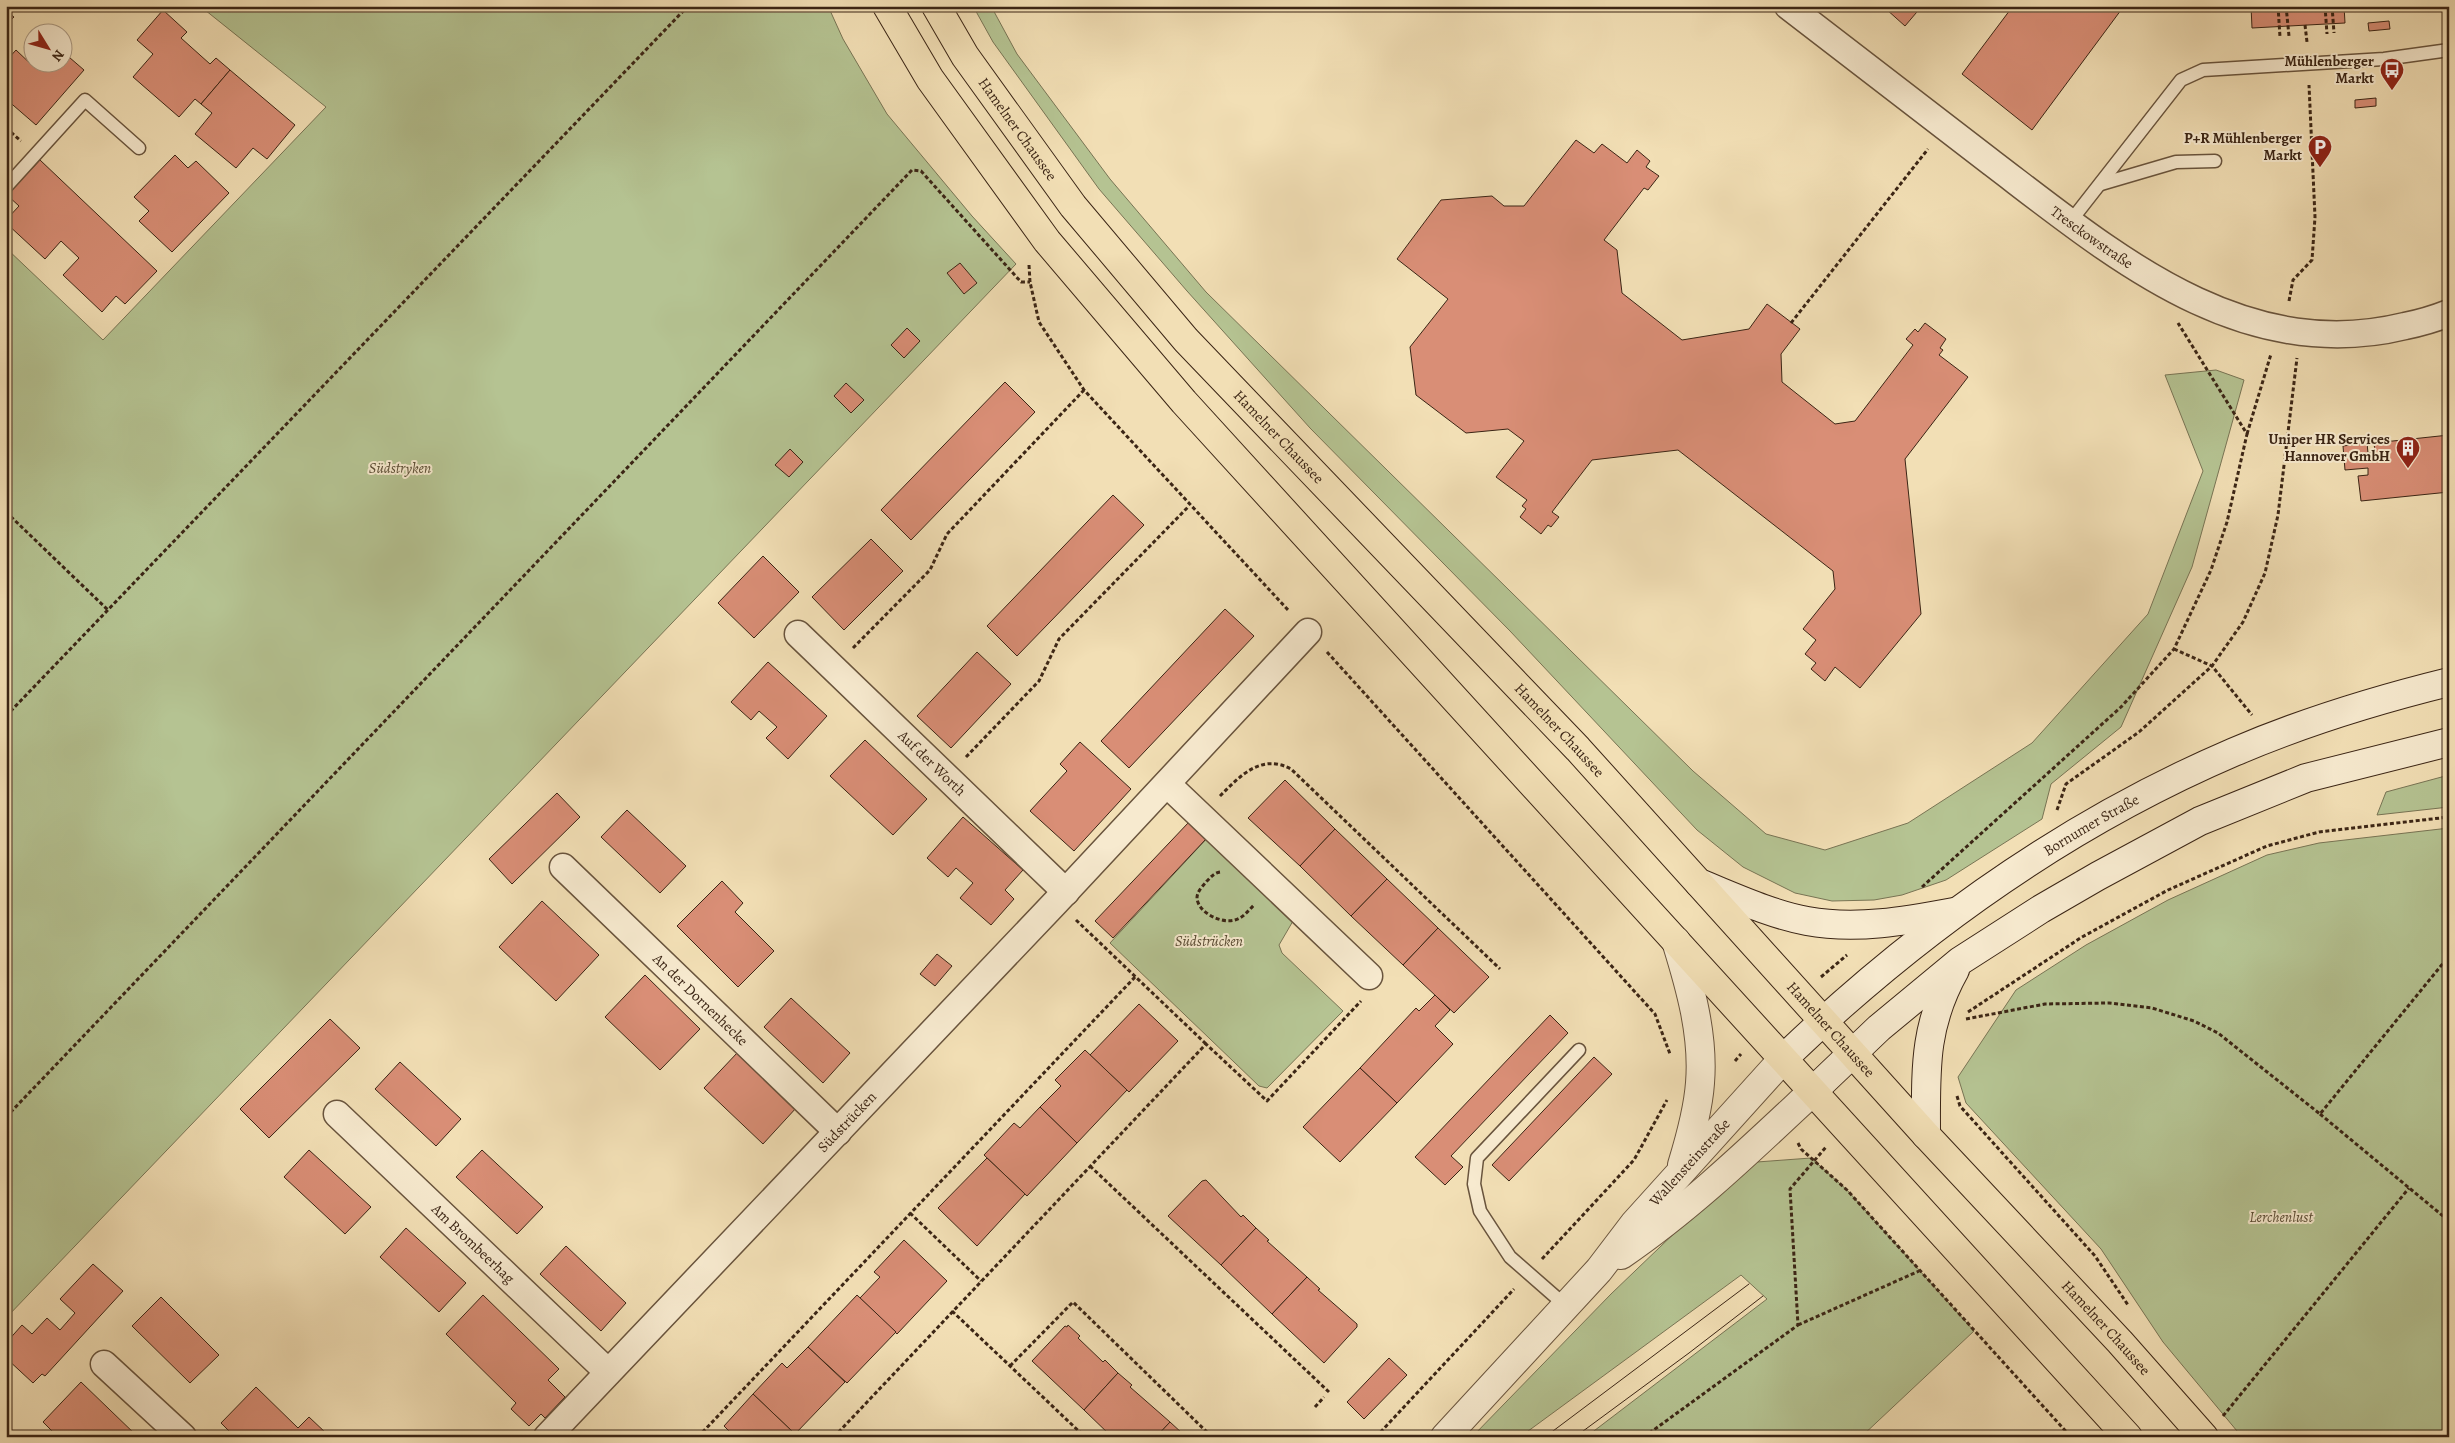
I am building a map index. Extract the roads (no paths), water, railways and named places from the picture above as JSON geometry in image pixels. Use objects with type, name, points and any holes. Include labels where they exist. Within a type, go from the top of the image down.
[{"type":"main road","points":[[886,6],[930,79],[1047,241],[1184,402],[2128,1437]]},
{"type":"main road","name":"Hamelner Chaussee","points":[[936,6],[966,56],[1073,206],[1186,340],[1551,720],[1926,1135],[2120,1342],[2212,1428]]},
{"type":"main road","name":"Bornumer Straße","points":[[1783,1059],[1869,979],[1958,911],[2019,869],[2097,821],[2174,779],[2235,752],[2376,700],[2449,682]]},
{"type":"main road","points":[[1813,1091],[1879,1028],[1960,961],[2041,909],[2200,821],[2306,778],[2449,742]]},
{"type":"main road","points":[[1699,882],[1757,906],[1814,922],[1847,925],[1885,922],[1958,911]]},
{"type":"main road","points":[[1676,941],[1691,992],[1699,1036],[1700,1060],[1700,1083],[1694,1124],[1680,1172]]},
{"type":"main road","points":[[1926,1135],[1930,1033],[1941,996],[1960,961]]},
{"type":"main road","name":"Wallensteinstraße","points":[[1445,1437],[1599,1270],[1634,1224],[1783,1059]]},
{"type":"main road","name":"Wallensteinstraße","points":[[1599,1270],[1645,1239],[1767,1134],[1813,1091]]},
{"type":"street","name":"Tresckowstraße","points":[[1788,6],[2070,222],[2128,264],[2184,296],[2235,317],[2289,330],[2331,336],[2379,333],[2449,313]]},
{"type":"street","name":"Südstrücken","points":[[547,1437],[1061,897],[1308,632]]},
{"type":"street","name":"Auf der Worth","points":[[798,634],[946,778],[1061,897]]},
{"type":"street","points":[[1167,784],[1369,976]]},
{"type":"street","name":"An der Dornenhecke","points":[[563,868],[838,1132]]},
{"type":"street","name":"Am Brombeerhag","points":[[337,1114],[608,1372]]},
{"type":"street","points":[[104,1364],[183,1437]]},
{"type":"lane","points":[[2070,222],[2181,80],[2203,70],[2384,58],[2449,50]]},
{"type":"lane","points":[[6,187],[85,100],[139,148]]},
{"type":"lane","points":[[2101,184],[2176,162],[2215,161]]},
{"type":"lane","points":[[1566,1306],[1510,1257],[1480,1211],[1474,1184],[1477,1158],[1580,1050]]},
{"type":"tram line","points":[[1545,1437],[1749,1284]]},
{"type":"tram line","points":[[1575,1437],[1763,1296]]},
{"type":"place","name":"Mühlenberger Markt","points":[[2392,91]]},
{"type":"place","name":"P+R Mühlenberger Markt","points":[[2320,168]]},
{"type":"place","name":"Uniper HR Services Hannover GmbH","points":[[2408,469]]},
{"type":"park label","name":"Südstryken","points":[[400,468]]},
{"type":"park label","name":"Lerchenlust","points":[[2281,1217]]}]
